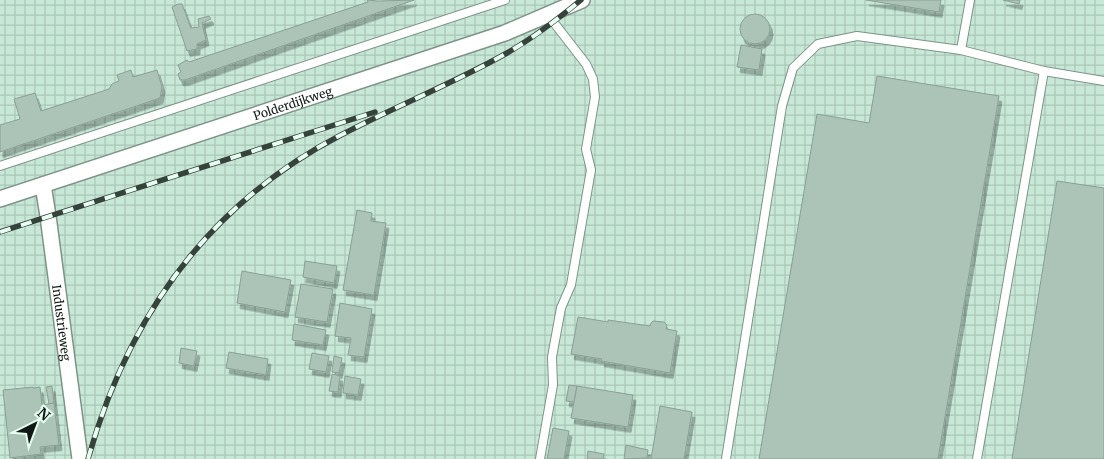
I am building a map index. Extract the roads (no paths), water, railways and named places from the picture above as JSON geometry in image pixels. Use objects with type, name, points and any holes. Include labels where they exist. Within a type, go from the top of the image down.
[{"type":"street","name":"Polderdijkweg","points":[[0,199],[505,33],[582,0]]},
{"type":"street","name":"Industrieweg","points":[[43,185],[80,459]]},
{"type":"lane","points":[[0,166],[505,0]]},
{"type":"lane","points":[[961,50],[970,0]]},
{"type":"lane","points":[[540,459],[553,385],[552,357],[561,308],[571,285],[591,170],[586,149],[595,97],[593,79],[586,64],[548,15]]},
{"type":"lane","points":[[726,459],[782,106],[792,68],[818,44],[857,36],[961,50],[1044,71],[1104,81]]},
{"type":"lane","points":[[977,459],[1044,71]]},
{"type":"railway","points":[[88,459],[105,407],[126,358],[151,312],[180,270],[213,230],[251,195],[294,163],[341,135],[507,53],[545,28],[581,0]]},
{"type":"railway","points":[[0,232],[375,112]]}]
